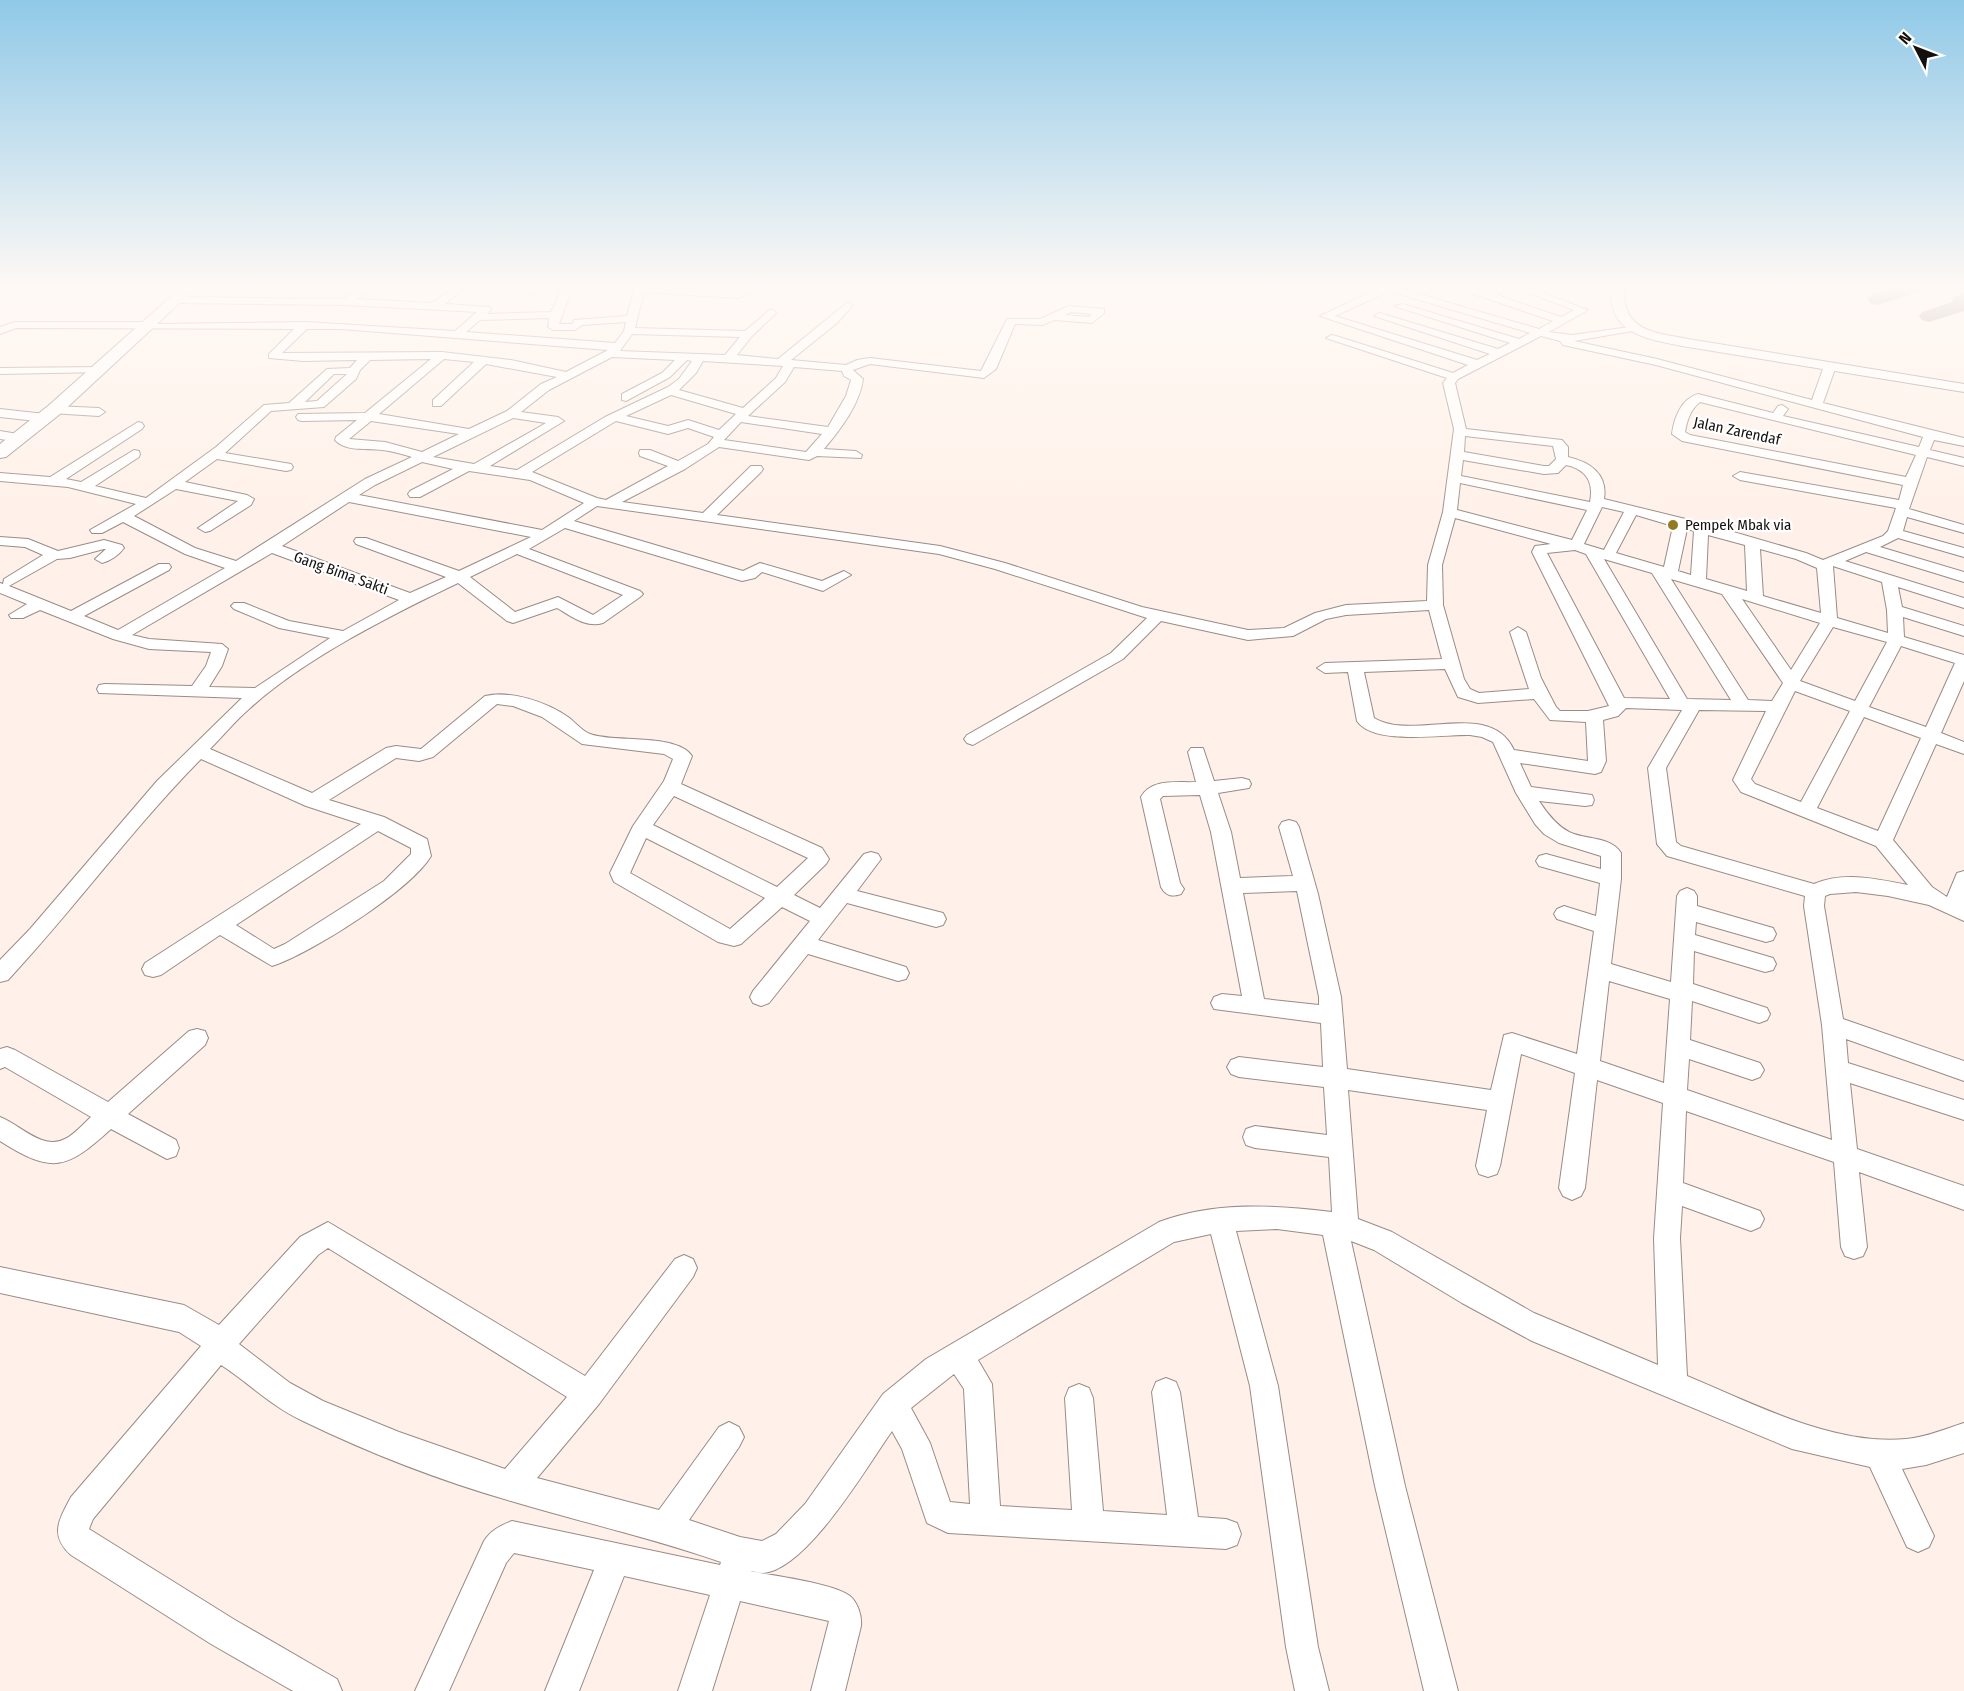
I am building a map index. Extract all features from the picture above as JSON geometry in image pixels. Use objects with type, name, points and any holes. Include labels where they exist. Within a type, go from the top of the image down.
[{"type":"highway","points":[[0,453],[105,365]]},
{"type":"main road","points":[[1823,365],[1964,388]]},
{"type":"street","points":[[97,530],[148,503],[214,455],[252,421],[272,407],[320,404],[354,375],[354,371],[359,365]]},
{"type":"street","points":[[430,365],[341,440],[384,446],[472,468],[521,473],[601,503],[940,550],[1000,566],[1157,616],[1221,631],[1267,636],[1287,633],[1321,616],[1346,610],[1435,605]]},
{"type":"street","points":[[437,403],[478,365]]},
{"type":"street","points":[[514,365],[569,376]]},
{"type":"street","points":[[119,636],[238,567],[370,482],[511,414],[545,387],[593,365]]},
{"type":"street","points":[[626,397],[666,375],[676,365]]},
{"type":"street","points":[[521,473],[615,417],[670,391],[696,365]]},
{"type":"street","points":[[0,974],[197,750],[232,713],[257,693],[300,663],[411,599],[544,536],[601,503],[680,466],[713,447],[741,415],[781,380],[785,365]]},
{"type":"street","points":[[805,365],[847,369],[855,365]]},
{"type":"street","points":[[902,365],[984,375],[992,365]]},
{"type":"street","points":[[1416,365],[1454,377]]},
{"type":"street","points":[[1475,365],[1454,377],[1448,386],[1460,432],[1450,512],[1435,565],[1435,605],[1452,664],[1464,693],[1470,697],[1540,693]]},
{"type":"street","points":[[1668,365],[1964,442]]},
{"type":"street","points":[[1816,405],[1830,366]]},
{"type":"street","points":[[814,452],[846,411],[858,386],[857,379],[848,374],[847,369]]},
{"type":"street","points":[[0,371],[99,370]]},
{"type":"street","points":[[293,406],[331,372],[354,371]]},
{"type":"street","points":[[670,391],[741,415],[829,431]]},
{"type":"street","name":"Jalan Zarendaf","points":[[1776,418],[1698,398],[1694,399],[1688,407],[1678,434],[1686,438],[1911,482]]},
{"type":"street","points":[[1794,399],[1778,413],[1776,418],[1964,462]]},
{"type":"street","points":[[0,413],[99,412]]},
{"type":"street","points":[[416,494],[472,468],[558,421],[511,414]]},
{"type":"street","points":[[252,421],[334,415],[425,423],[469,433]]},
{"type":"street","points":[[615,417],[668,430],[688,424],[720,439],[803,456],[814,452],[856,455]]},
{"type":"street","points":[[52,480],[138,426]]},
{"type":"street","points":[[1460,432],[1557,443],[1562,447],[1563,460]]},
{"type":"street","points":[[0,435],[20,438]]},
{"type":"street","points":[[1828,564],[1888,539],[1895,533],[1911,482],[1930,435]]},
{"type":"street","points":[[645,453],[680,466]]},
{"type":"street","points":[[85,486],[134,454]]},
{"type":"street","points":[[214,455],[286,467]]},
{"type":"street","points":[[1457,455],[1544,470],[1553,470],[1563,460]]},
{"type":"street","points":[[1563,460],[1584,466],[1595,475],[1599,484],[1596,504],[1576,546]]},
{"type":"street","points":[[706,518],[756,469]]},
{"type":"street","points":[[1740,476],[1904,509],[1963,524]]},
{"type":"street","points":[[0,477],[52,480],[85,486],[148,503]]},
{"type":"street","points":[[1453,478],[1632,510],[1682,522],[1964,603]]},
{"type":"street","points":[[173,484],[247,499],[246,502],[206,528]]},
{"type":"street","points":[[347,497],[544,536]]},
{"type":"street","points":[[1600,553],[1632,510]]},
{"type":"street","points":[[1450,512],[1664,571],[1964,661],[1883,841]]},
{"type":"street","points":[[125,517],[190,550],[238,567]]},
{"type":"street","points":[[1664,571],[1682,522]]},
{"type":"street","points":[[564,523],[742,576],[750,575],[760,567],[823,586],[844,575]]},
{"type":"street","points":[[1698,581],[1701,527]]},
{"type":"street","points":[[1895,533],[1964,553]]},
{"type":"street","points":[[0,541],[31,544],[47,554],[54,555],[73,554],[101,544],[117,548],[102,559]]},
{"type":"street","points":[[361,541],[459,576],[513,618],[558,602],[590,620],[597,620],[634,594],[517,549]]},
{"type":"street","points":[[1752,542],[1755,598]]},
{"type":"street","points":[[1518,632],[1540,693],[1550,713],[1556,716],[1594,715],[1618,708],[1618,703],[1539,550],[1576,546]]},
{"type":"street","name":"Gang Bima Sakti","points":[[270,547],[411,599]]},
{"type":"street","points":[[1867,548],[1964,577]]},
{"type":"street","points":[[1600,553],[1688,704]]},
{"type":"street","points":[[4,585],[54,555]]},
{"type":"street","points":[[1828,564],[1829,620],[1777,706],[1742,780],[1749,788],[1883,841],[1932,898]]},
{"type":"street","points":[[71,617],[164,567]]},
{"type":"street","points":[[1664,571],[1743,705]]},
{"type":"street","points":[[1806,810],[1896,640],[1895,610],[1889,580]]},
{"type":"street","points":[[4,585],[40,604],[119,636],[149,644],[218,648],[219,654],[212,673],[197,691]]},
{"type":"street","points":[[1728,591],[1792,684],[1964,748]]},
{"type":"street","points":[[17,615],[40,604]]},
{"type":"street","points":[[239,606],[285,625],[345,636]]},
{"type":"street","points":[[1895,610],[1964,631]]},
{"type":"street","points":[[973,739],[1117,656],[1157,616]]},
{"type":"street","points":[[1325,668],[1452,664]]},
{"type":"street","points":[[1355,668],[1366,721],[1371,726],[1395,730],[1486,730],[1500,739],[1526,793],[1545,822],[1559,835],[1609,851],[1612,856],[1572,1188]]},
{"type":"street","points":[[105,688],[257,693]]},
{"type":"street","points":[[313,801],[392,752],[400,750],[423,755],[427,753],[496,697],[503,697],[552,715],[562,721],[576,736],[588,740],[640,745],[678,752],[683,756],[669,786],[642,828],[620,873],[621,878],[725,936],[734,938],[739,935],[819,858],[819,855],[669,786]]},
{"type":"street","points":[[1618,703],[1777,706]]},
{"type":"street","points":[[1688,704],[1657,768],[1667,844],[1674,851],[1815,892],[1824,886],[1854,884],[1932,898],[1959,911],[1964,878]]},
{"type":"street","points":[[1508,755],[1595,768],[1598,761],[1594,715]]},
{"type":"street","points":[[197,750],[313,801],[377,822],[420,844],[421,856],[391,886],[293,950],[272,958],[220,925]]},
{"type":"street","points":[[1197,752],[1221,832],[1255,1007]]},
{"type":"street","points":[[1173,889],[1150,797],[1158,790],[1242,784]]},
{"type":"street","points":[[1526,793],[1585,800]]},
{"type":"street","points":[[153,969],[377,822]]},
{"type":"street","points":[[1289,826],[1330,997],[1340,1148],[1340,1225],[1390,1486],[1440,1691]]},
{"type":"street","points":[[642,828],[824,919]]},
{"type":"street","points":[[761,997],[871,859]]},
{"type":"street","points":[[1546,861],[1611,879]]},
{"type":"street","points":[[1231,886],[1304,883]]},
{"type":"street","points":[[1815,892],[1817,929],[1833,1025],[1854,1246]]},
{"type":"street","points":[[844,894],[936,919]]},
{"type":"street","points":[[1673,1385],[1666,1238],[1686,904],[1766,934]]},
{"type":"street","points":[[1564,914],[1605,927]]},
{"type":"street","points":[[1684,940],[1765,964]]},
{"type":"street","points":[[803,945],[898,973]]},
{"type":"street","points":[[1599,969],[1759,1014]]},
{"type":"street","points":[[1222,1003],[1330,1015]]},
{"type":"street","points":[[1833,1025],[1964,1071]]},
{"type":"street","points":[[0,1128],[42,1153],[65,1152],[75,1146],[197,1038]]},
{"type":"street","points":[[1488,1166],[1512,1042],[1676,1096],[1964,1198]]},
{"type":"street","points":[[1678,1046],[1752,1070]]},
{"type":"street","points":[[0,1059],[7,1057],[167,1148]]},
{"type":"street","points":[[1239,1067],[1335,1078],[1500,1102]]},
{"type":"street","points":[[1837,1069],[1964,1110]]},
{"type":"street","points":[[1255,1137],[1340,1148]]},
{"type":"street","points":[[1669,1190],[1751,1219]]},
{"type":"street","points":[[432,1691],[501,1543],[512,1537],[615,1558],[735,1567],[764,1557],[787,1545],[816,1515],[893,1404],[918,1382],[1168,1231],[1195,1223],[1261,1217],[1340,1225],[1383,1242],[1523,1322],[1792,1434],[1835,1446],[1879,1454],[1920,1452],[1964,1438]]},
{"type":"street","points":[[1221,1221],[1264,1386],[1302,1647],[1312,1691]]},
{"type":"street","points":[[325,1691],[213,1626],[82,1544],[72,1535],[75,1521],[82,1508],[218,1347],[309,1246],[328,1234],[589,1394]]},
{"type":"street","points":[[510,1486],[589,1394],[684,1268]]},
{"type":"street","points":[[0,1280],[184,1319],[208,1333],[218,1347],[240,1361],[280,1393],[313,1411],[399,1447],[510,1486],[665,1527],[735,1567],[834,1605],[842,1609],[846,1617],[828,1691]]},
{"type":"street","points":[[958,1357],[978,1383],[986,1521]]},
{"type":"street","points":[[1166,1392],[1185,1532]]},
{"type":"street","points":[[1079,1398],[1089,1527]]},
{"type":"street","points":[[893,1404],[915,1443],[938,1512],[948,1518],[1226,1534]]},
{"type":"street","points":[[665,1527],[729,1437]]},
{"type":"street","points":[[1879,1454],[1918,1536]]},
{"type":"street","points":[[562,1691],[615,1558]]},
{"type":"street","points":[[695,1691],[735,1567]]},
{"type":"place","name":"Pempek Mbak via","points":[[1673,525]]}]
